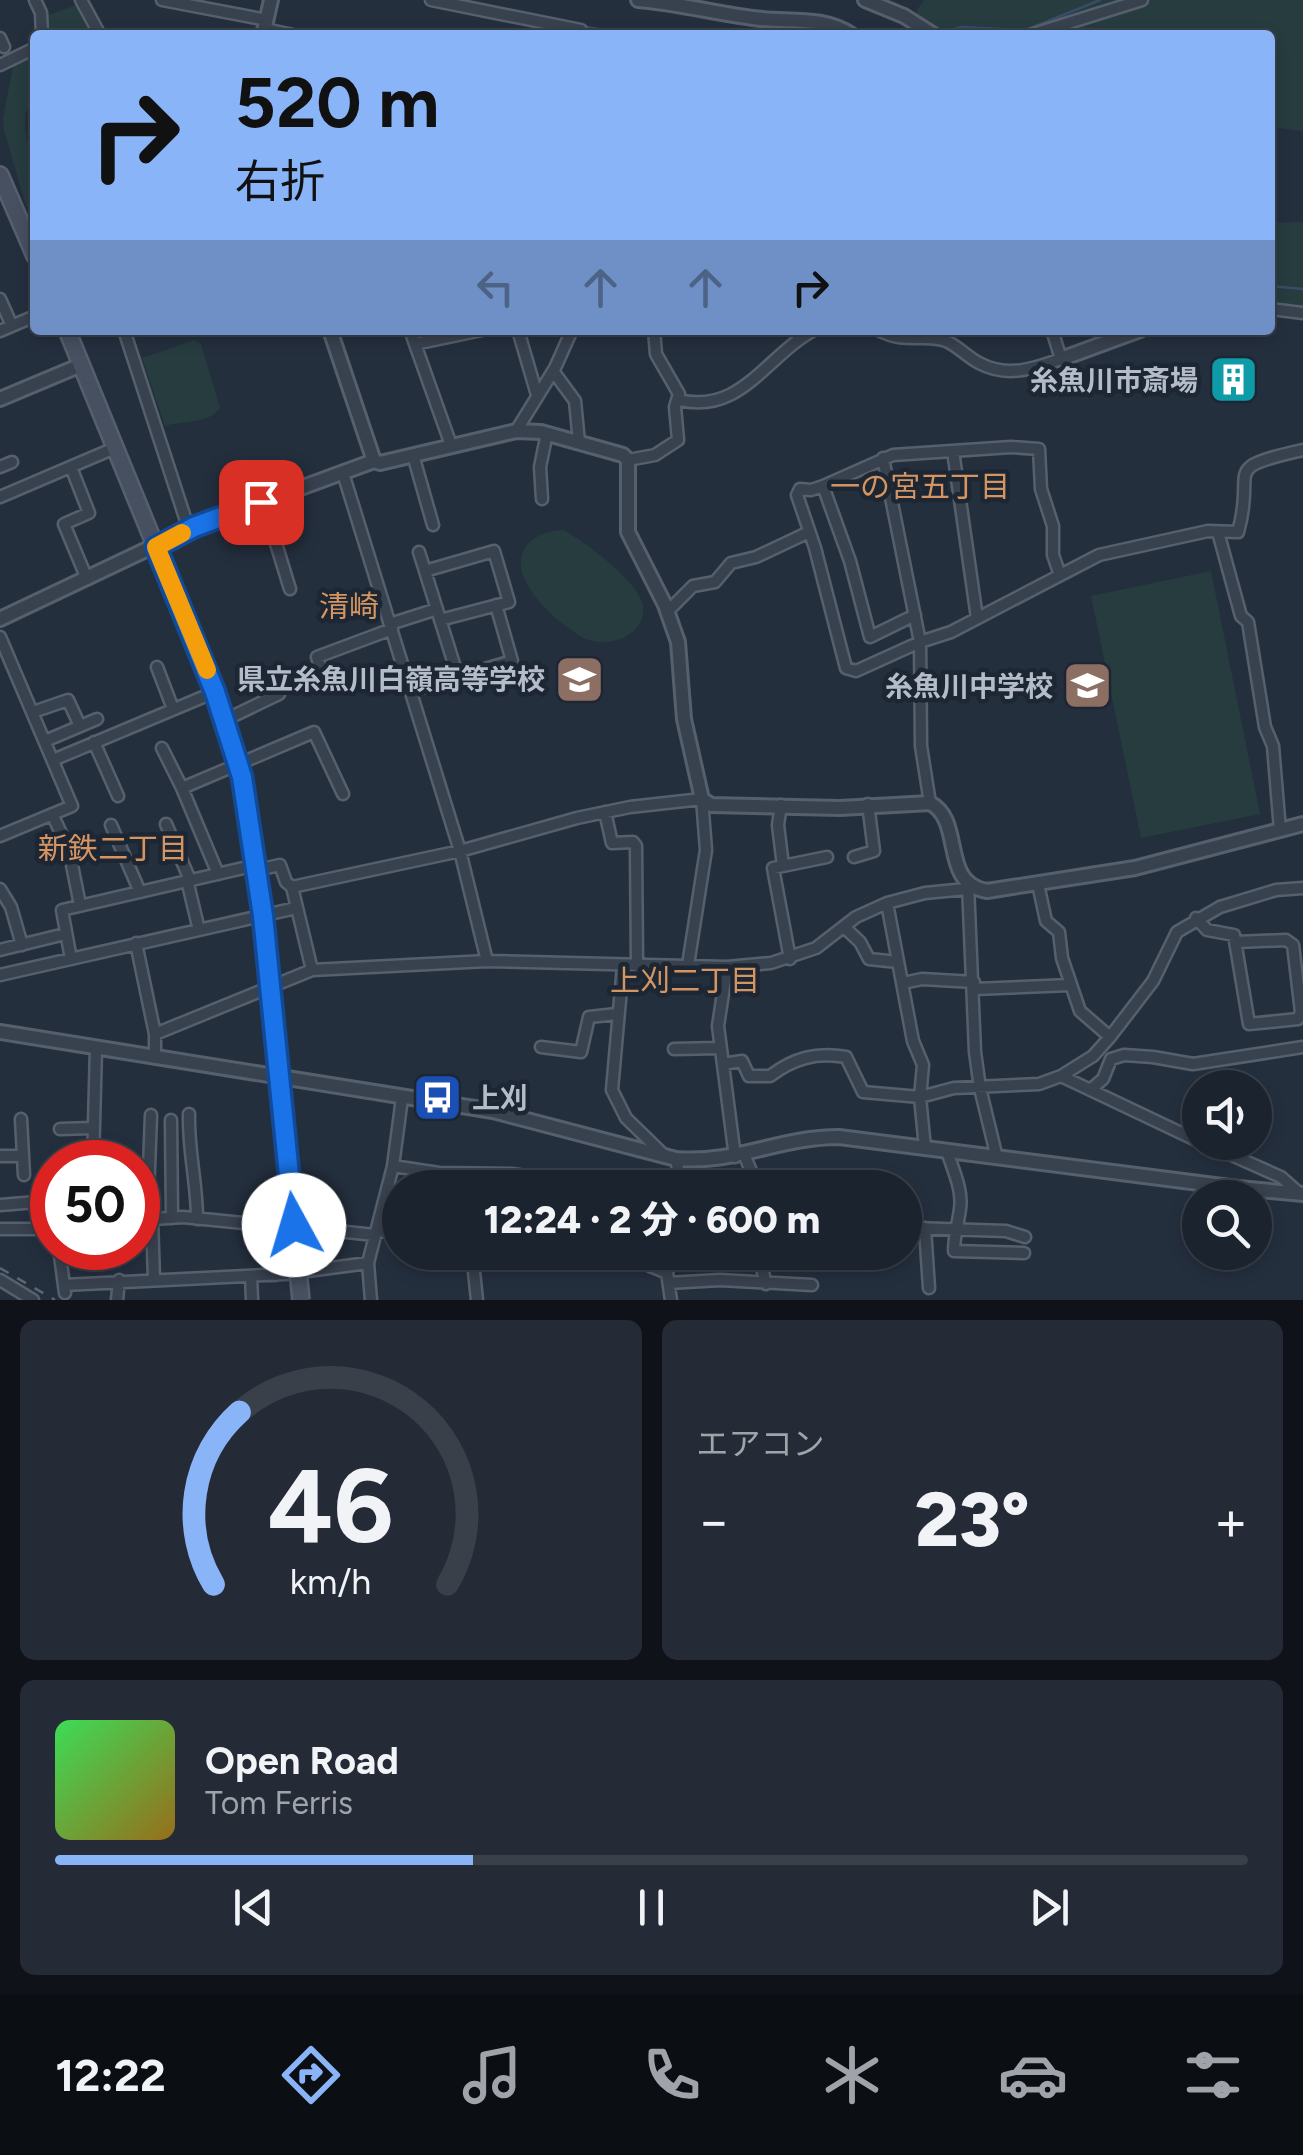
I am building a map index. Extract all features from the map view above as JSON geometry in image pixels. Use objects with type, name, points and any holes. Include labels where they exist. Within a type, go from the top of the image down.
[{"type":"main road","points":[[0,176],[30,245]]},
{"type":"main road","points":[[69,335],[215,692],[238,765],[263,916],[302,1300]]},
{"type":"street","points":[[35,0],[42,30]]},
{"type":"street","points":[[81,0],[97,30]]},
{"type":"street","points":[[162,0],[265,28],[271,0]]},
{"type":"street","points":[[432,0],[581,30]]},
{"type":"street","points":[[638,0],[757,19],[817,21],[840,30]]},
{"type":"street","points":[[865,0],[926,30]]},
{"type":"street","points":[[1046,30],[1142,0]]},
{"type":"street","points":[[0,65],[30,50]]},
{"type":"street","points":[[0,299],[6,329],[30,318]]},
{"type":"street","points":[[1275,310],[1303,313]]},
{"type":"street","points":[[126,335],[189,530]]},
{"type":"street","points":[[332,335],[374,460],[380,464],[516,430],[579,442],[628,460],[628,532],[668,611],[680,657],[684,719],[702,799],[706,850],[688,965]]},
{"type":"street","points":[[412,335],[451,445]]},
{"type":"street","points":[[415,344],[451,335]]},
{"type":"street","points":[[519,335],[536,395]]},
{"type":"street","points":[[516,430],[570,335]]},
{"type":"street","points":[[628,460],[656,455],[678,440],[677,388],[656,354],[654,335]]},
{"type":"street","points":[[679,400],[710,403],[734,395],[805,335]]},
{"type":"street","points":[[894,335],[948,342],[978,362],[1009,372],[1030,371],[1126,335]]},
{"type":"street","points":[[1054,335],[1061,359]]},
{"type":"street","points":[[0,399],[81,365]]},
{"type":"street","points":[[552,372],[575,402],[579,442]]},
{"type":"street","points":[[542,499],[540,467],[546,434]]},
{"type":"street","points":[[0,496],[116,447]]},
{"type":"street","points":[[1060,575],[1054,555],[1053,526],[1041,490],[1039,449],[1011,447],[883,458],[824,486],[800,488],[796,495],[846,668],[856,671],[951,632],[1099,555],[1208,532],[1234,533],[1240,529],[1246,470],[1256,460],[1303,450]]},
{"type":"street","points":[[953,451],[977,618]]},
{"type":"street","points":[[413,455],[433,524]]},
{"type":"street","points":[[883,458],[920,642],[921,746],[930,803]]},
{"type":"street","points":[[0,618],[189,530],[374,460]]},
{"type":"street","points":[[0,467],[12,462]]},
{"type":"street","points":[[71,467],[89,513],[64,524],[87,579]]},
{"type":"street","points":[[343,472],[460,852],[486,961]]},
{"type":"street","points":[[824,486],[870,637],[914,616]]},
{"type":"street","points":[[263,501],[290,589]]},
{"type":"street","points":[[668,611],[693,586],[715,582],[731,564],[756,557],[809,532]]},
{"type":"street","points":[[1218,532],[1241,616],[1248,622],[1264,727],[1273,746],[1280,830]]},
{"type":"street","points":[[309,682],[324,677],[317,657],[391,626],[509,602],[494,551],[424,571]]},
{"type":"street","points":[[419,552],[458,677]]},
{"type":"street","points":[[410,690],[512,662],[496,605]]},
{"type":"street","points":[[0,637],[72,806],[0,836]]},
{"type":"street","points":[[156,666],[173,710]]},
{"type":"street","points":[[53,760],[215,692]]},
{"type":"street","points":[[225,720],[280,694]]},
{"type":"street","points":[[32,712],[68,700],[80,726]]},
{"type":"street","points":[[45,741],[97,719]]},
{"type":"street","points":[[182,788],[314,732],[343,794]]},
{"type":"street","points":[[94,742],[118,796]]},
{"type":"street","points":[[162,748],[218,874]]},
{"type":"street","points":[[292,887],[460,852],[605,812],[702,799],[711,805],[840,808],[930,803],[941,808],[967,886],[980,1088],[997,1158]]},
{"type":"street","points":[[854,856],[874,851],[868,804]]},
{"type":"street","points":[[781,805],[778,824],[783,866]]},
{"type":"street","points":[[605,812],[612,844],[634,842],[636,846],[636,966]]},
{"type":"street","points":[[52,814],[69,850],[80,906]]},
{"type":"street","points":[[166,824],[189,880],[199,930]]},
{"type":"street","points":[[111,825],[140,892]]},
{"type":"street","points":[[155,1034],[312,970],[486,961],[726,967],[790,958],[816,948],[856,917],[887,902],[967,886],[987,891],[1135,868],[1301,826]]},
{"type":"street","points":[[790,958],[773,868],[827,857]]},
{"type":"street","points":[[72,958],[62,910],[218,874],[280,866],[292,887],[312,970]]},
{"type":"street","points":[[1038,884],[1046,922],[1059,932],[1080,1011],[1110,1037]]},
{"type":"street","points":[[723,1064],[742,1061],[749,1076],[770,1076],[783,1064],[825,1053],[846,1057],[863,1092],[920,1097],[954,1088],[1039,1084],[1061,1076],[1093,1056],[1154,981],[1176,932],[1220,907],[1276,890],[1303,888]]},
{"type":"street","points":[[0,889],[11,907],[22,945]]},
{"type":"street","points":[[887,902],[912,1041],[923,1065],[920,1097],[925,1148]]},
{"type":"street","points":[[0,975],[296,908]]},
{"type":"street","points":[[1196,918],[1208,930],[1229,932],[1236,942],[1249,1024],[1298,1019],[1302,1012],[1293,946],[1286,940],[1236,942]]},
{"type":"street","points":[[844,927],[860,942],[869,959],[898,962]]},
{"type":"street","points":[[0,950],[65,934]]},
{"type":"street","points":[[136,943],[155,1034],[155,1058]]},
{"type":"street","points":[[623,966],[612,1090],[626,1118],[671,1158],[675,1170]]},
{"type":"street","points":[[726,967],[718,1026],[720,1048],[739,1155],[748,1170]]},
{"type":"street","points":[[903,982],[922,979],[974,985],[1070,985]]},
{"type":"street","points":[[542,1048],[581,1052],[590,1018],[617,1014]]},
{"type":"street","points":[[0,1032],[528,1119],[671,1158],[703,1162],[814,1137],[1301,1194]]},
{"type":"street","points":[[1093,1056],[1153,1056],[1193,1064],[1303,1047]]},
{"type":"street","points":[[92,1140],[96,1048]]},
{"type":"street","points":[[674,1049],[720,1048]]},
{"type":"street","points":[[1090,1090],[1103,1079],[1111,1059]]},
{"type":"street","points":[[1061,1076],[1182,1133]]},
{"type":"street","points":[[371,1300],[368,1262],[393,1166],[402,1098]]},
{"type":"street","points":[[190,1114],[191,1176],[197,1193],[197,1218]]},
{"type":"street","points":[[150,1140],[151,1115]]},
{"type":"street","points":[[21,1120],[24,1175]]},
{"type":"street","points":[[171,1120],[172,1218]]},
{"type":"street","points":[[60,1129],[92,1128]]},
{"type":"street","points":[[947,1151],[959,1188],[954,1251],[1024,1253]]},
{"type":"street","points":[[0,1156],[22,1156]]},
{"type":"street","points":[[1242,1160],[1281,1177],[1301,1194]]},
{"type":"street","points":[[393,1166],[416,1170]]},
{"type":"street","points":[[0,1205],[30,1202]]},
{"type":"street","points":[[160,1218],[273,1226],[276,1275]]},
{"type":"street","points":[[0,1228],[30,1229]]},
{"type":"street","points":[[922,1228],[1006,1231],[1025,1237]]},
{"type":"street","points":[[925,1228],[929,1288]]},
{"type":"street","points":[[317,1229],[382,1232]]},
{"type":"street","points":[[62,1270],[64,1289],[119,1280],[276,1275],[368,1262]]},
{"type":"street","points":[[154,1270],[154,1279]]},
{"type":"street","points":[[473,1270],[476,1300]]},
{"type":"street","points":[[652,1270],[668,1278],[812,1285]]},
{"type":"street","points":[[670,1270],[671,1300]]},
{"type":"street","points":[[762,1270],[766,1284]]},
{"type":"street","points":[[251,1276],[252,1300]]},
{"type":"street","points":[[0,1280],[33,1300]]},
{"type":"street","points":[[118,1300],[119,1280]]},
{"type":"green space","points":[[924,0],[1303,0],[1303,131],[1275,128],[1275,30],[915,30],[917,10]]},
{"type":"green space","points":[[79,4],[92,30],[46,30],[46,16]]},
{"type":"green space","points":[[30,55],[30,104],[25,129],[30,153],[30,208],[26,206],[4,130],[13,66]]},
{"type":"green space","points":[[1303,222],[1303,319],[1275,309],[1275,223]]},
{"type":"green space","points":[[194,340],[201,344],[220,408],[202,420],[165,426],[142,358]]},
{"type":"green space","points":[[563,530],[608,562],[638,593],[643,614],[634,631],[625,637],[604,642],[584,638],[549,611],[525,580],[521,569],[524,549],[539,536]]},
{"type":"green space","points":[[1211,571],[1260,814],[1141,838],[1091,596]]},
{"type":"waterway","points":[[457,0],[496,8]]},
{"type":"waterway","points":[[1026,30],[1100,0]]},
{"type":"waterway","points":[[582,26],[603,30]]},
{"type":"waterway","points":[[952,30],[961,27],[1026,30]]},
{"type":"waterway","points":[[1275,286],[1303,289]]},
{"type":"railway","points":[[0,1268],[55,1300]]},
{"type":"slow traffic","points":[[182,533],[156,547],[207,670]]},
{"type":"place","name":"糸魚川市斎場","points":[[1233,380]]},
{"type":"place","name":"県立糸魚川白嶺高等学校","points":[[580,679]]},
{"type":"place","name":"糸魚川中学校","points":[[1088,686]]},
{"type":"place","name":"上刈","points":[[437,1098]]},
{"type":"district","name":"一の宮五丁目","points":[[920,487]]},
{"type":"district","name":"清崎","points":[[349,607]]},
{"type":"district","name":"新鉄二丁目","points":[[113,849]]},
{"type":"district","name":"上刈二丁目","points":[[685,981]]},
{"type":"route","points":[[261,502],[194,527],[156,547],[215,692],[242,777],[263,916],[294,1225]]}]
